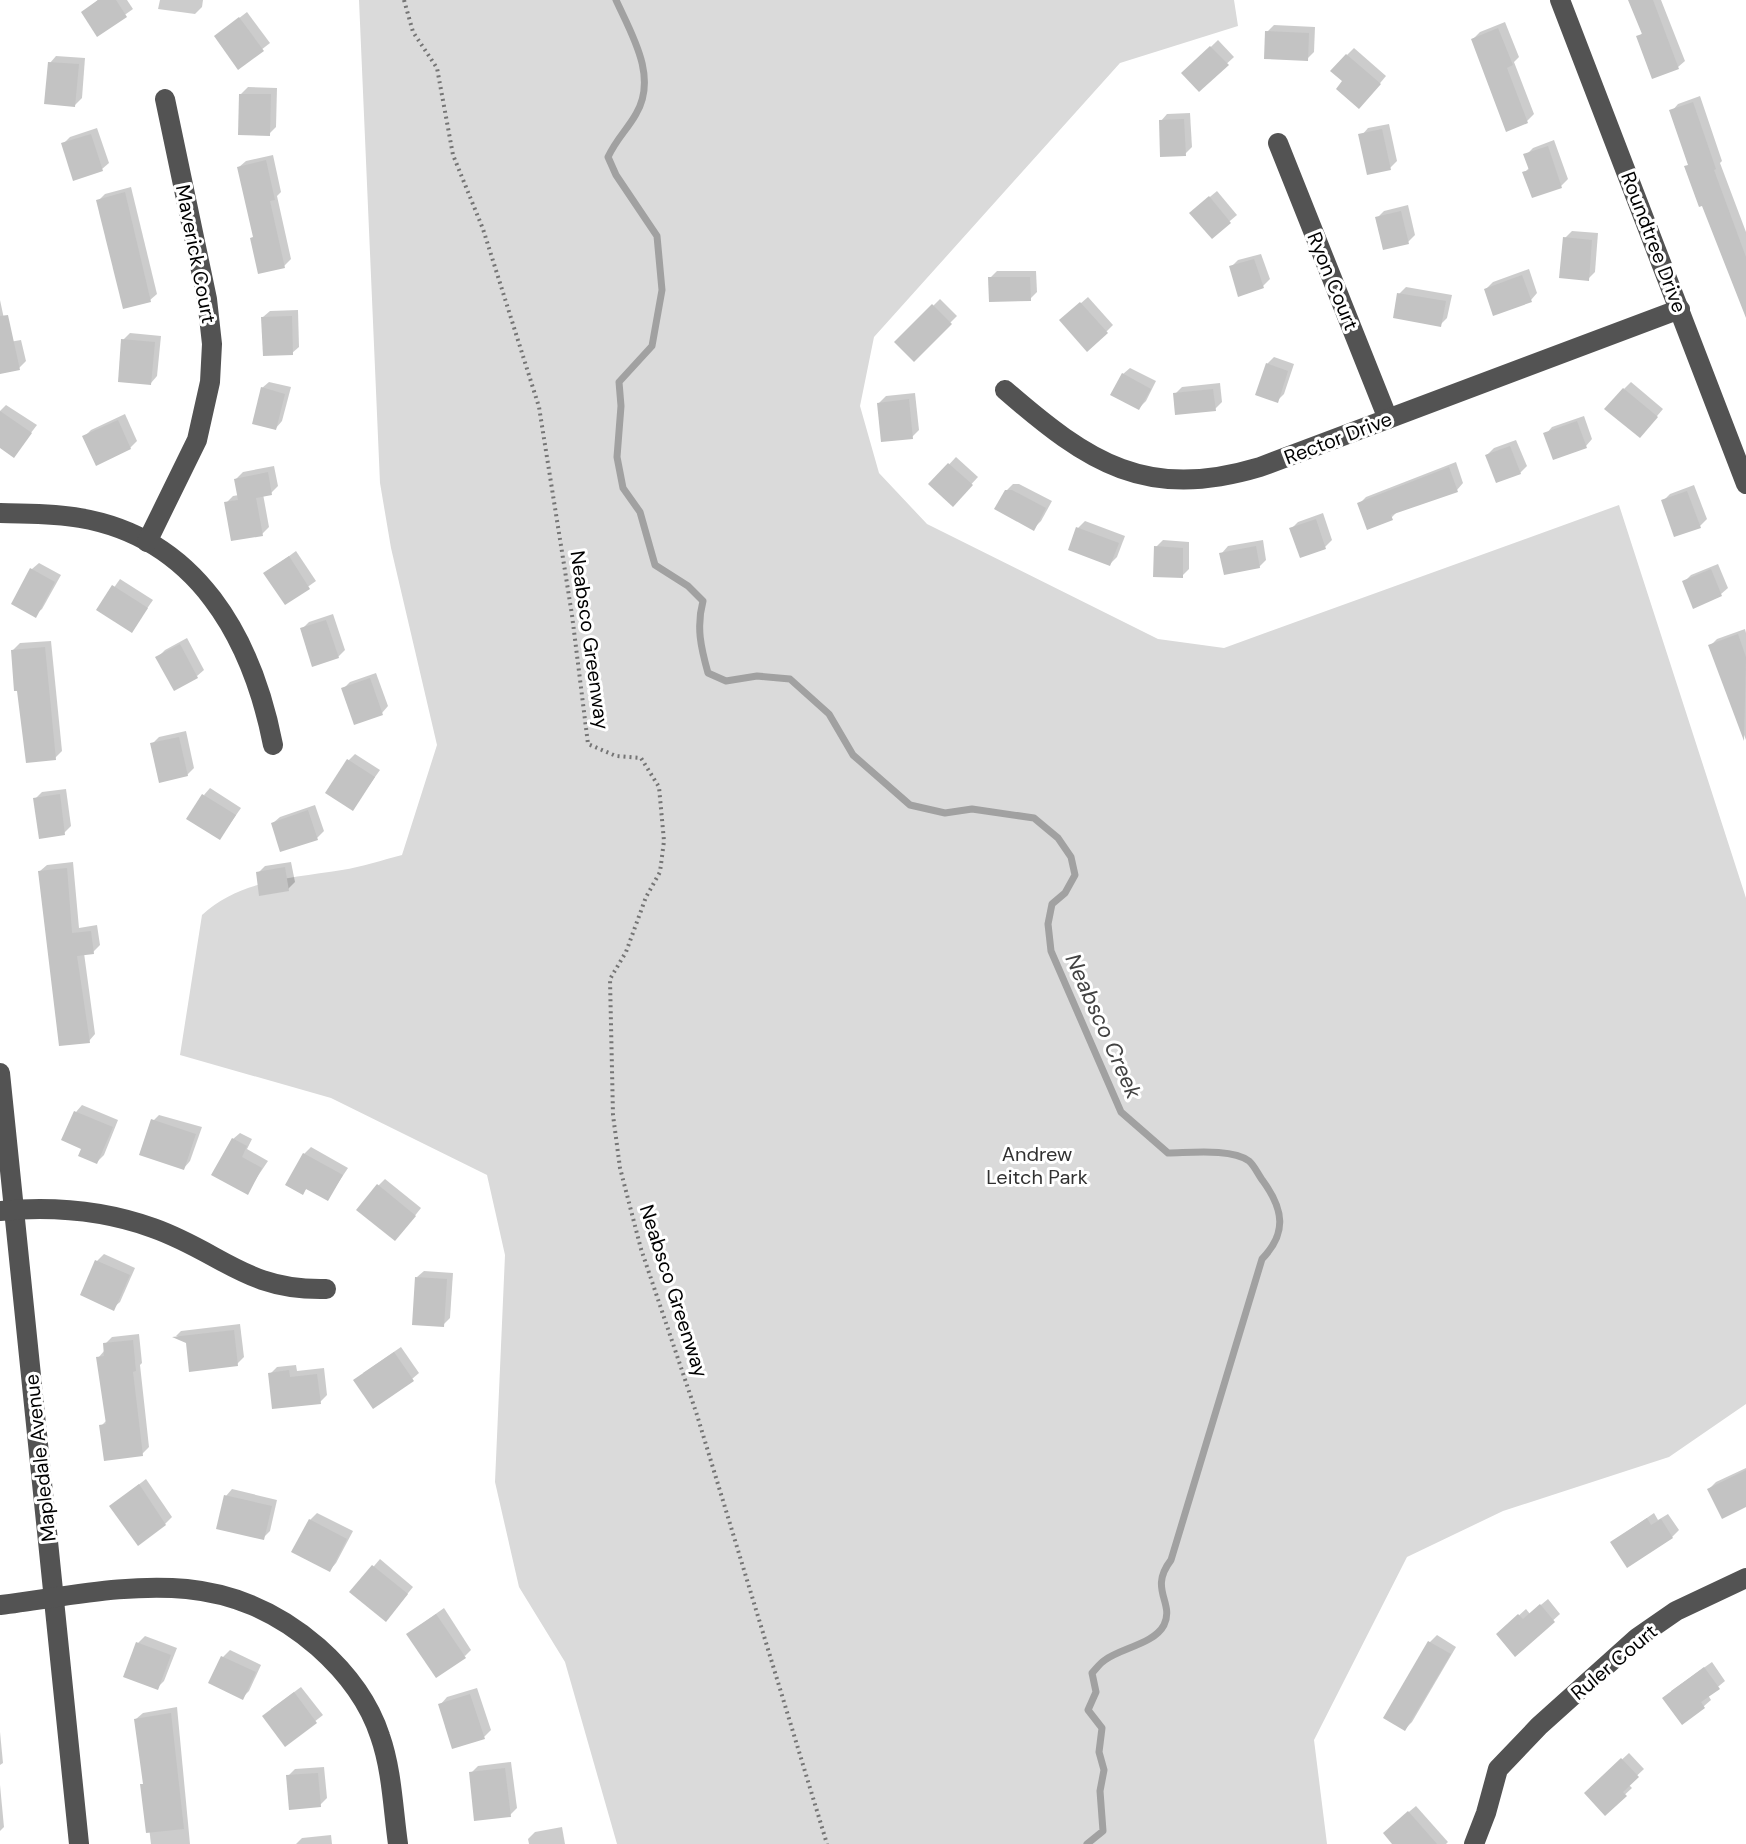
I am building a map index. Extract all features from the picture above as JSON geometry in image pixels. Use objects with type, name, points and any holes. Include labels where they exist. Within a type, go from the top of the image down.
[{"type":"street","name":"Roundtree Drive","points":[[1560,0],[1746,484]]},
{"type":"street","name":"Maverick Court","points":[[147,542],[197,440],[210,382],[212,344],[207,299],[165,99]]},
{"type":"street","name":"Ryon Court","points":[[1278,143],[1388,419]]},
{"type":"street","name":"Rector Drive","points":[[1005,390],[1052,430],[1093,457],[1124,470],[1180,479],[1210,479],[1251,470],[1680,309]]},
{"type":"street","points":[[0,513],[81,518],[116,528],[147,542],[191,572],[212,596],[252,666],[265,705],[273,745]]},
{"type":"street","name":"Mapledale Avenue","points":[[0,1073],[7,1210],[54,1598],[79,1844]]},
{"type":"street","points":[[7,1210],[60,1208],[118,1217],[165,1233],[248,1277],[268,1284],[300,1290],[326,1289]]},
{"type":"street","name":"Ruler Court","points":[[1474,1844],[1498,1769],[1539,1726],[1637,1638],[1676,1611],[1746,1578]]},
{"type":"street","points":[[0,1605],[148,1587],[197,1589],[239,1600],[272,1615],[303,1634],[342,1671],[374,1720],[386,1754],[398,1844]]},
{"type":"path","name":"Neabsco Greenway","points":[[404,0],[413,32],[437,68],[453,155],[483,229],[539,407],[570,601],[588,744],[616,756],[641,758],[659,787],[664,841],[660,872],[646,897],[626,952],[610,979],[613,1115],[620,1168],[641,1249],[697,1415],[827,1844]]},
{"type":"green space","name":"Andrew Leitch Park","points":[[359,0],[1234,0],[1238,26],[1120,63],[874,337],[860,406],[879,473],[927,524],[1158,639],[1224,648],[1619,505],[1746,898],[1746,1404],[1669,1457],[1503,1511],[1407,1557],[1314,1740],[1327,1844],[617,1844],[565,1662],[519,1587],[495,1482],[505,1255],[487,1175],[331,1098],[180,1055],[202,915],[217,903],[250,887],[350,869],[402,855],[437,745],[391,548],[380,483]]},
{"type":"building","points":[[98,0],[116,0],[127,17],[97,37],[81,12]]},
{"type":"building","points":[[1628,0],[1653,0],[1679,69],[1652,79],[1636,36],[1642,34]]},
{"type":"building","points":[[239,17],[264,51],[238,70],[214,36]]},
{"type":"building","points":[[1498,28],[1513,65],[1507,68],[1528,123],[1506,132],[1471,39]]},
{"type":"building","points":[[1265,31],[1309,33],[1308,61],[1264,59]]},
{"type":"building","points":[[1210,46],[1229,65],[1199,92],[1181,73]]},
{"type":"building","points":[[1346,54],[1381,84],[1359,109],[1336,89],[1342,81],[1330,71]]},
{"type":"building","points":[[48,62],[79,64],[75,107],[44,104]]},
{"type":"building","points":[[239,94],[271,94],[270,136],[238,135]]},
{"type":"building","points":[[1693,102],[1746,257],[1746,318],[1702,206],[1699,207],[1669,110]]},
{"type":"building","points":[[1184,119],[1186,156],[1160,157],[1159,120]]},
{"type":"building","points":[[1382,129],[1391,170],[1367,175],[1358,134]]},
{"type":"building","points":[[91,134],[103,171],[73,181],[61,143]]},
{"type":"building","points":[[1548,146],[1562,188],[1532,198],[1522,172],[1529,170],[1523,154]]},
{"type":"building","points":[[266,160],[275,200],[270,201],[285,268],[258,274],[237,167]]},
{"type":"building","points":[[125,192],[151,302],[123,309],[96,200]]},
{"type":"building","points":[[1209,196],[1231,223],[1212,239],[1189,213]]},
{"type":"building","points":[[1401,211],[1409,244],[1383,250],[1375,217]]},
{"type":"building","points":[[1563,237],[1592,240],[1589,281],[1559,278]]},
{"type":"building","points":[[1254,259],[1264,288],[1238,297],[1229,266]]},
{"type":"building","points":[[1522,275],[1532,302],[1493,316],[1484,289]]},
{"type":"building","points":[[988,277],[1030,277],[1031,301],[989,302]]},
{"type":"building","points":[[1397,293],[1446,301],[1441,327],[1393,318]]},
{"type":"building","points":[[1080,302],[1108,333],[1087,352],[1059,320]]},
{"type":"building","points":[[932,304],[952,324],[914,362],[894,342]]},
{"type":"building","points":[[8,315],[20,370],[0,374],[0,316]]},
{"type":"building","points":[[292,316],[293,355],[263,356],[261,317]]},
{"type":"building","points":[[121,339],[155,342],[151,385],[118,382]]},
{"type":"building","points":[[1266,363],[1288,371],[1278,403],[1255,395]]},
{"type":"building","points":[[1122,373],[1151,389],[1139,410],[1110,395]]},
{"type":"building","points":[[261,387],[285,394],[276,430],[252,424]]},
{"type":"building","points":[[1623,388],[1658,417],[1640,438],[1604,409]]},
{"type":"building","points":[[1213,389],[1216,411],[1175,415],[1173,393]]},
{"type":"building","points":[[909,399],[913,439],[881,442],[877,403]]},
{"type":"building","points":[[0,411],[32,433],[14,458],[0,448]]},
{"type":"building","points":[[118,420],[131,449],[96,466],[82,436]]},
{"type":"building","points":[[1577,421],[1587,448],[1553,460],[1543,433]]},
{"type":"building","points":[[1510,446],[1521,474],[1496,483],[1485,455]]},
{"type":"building","points":[[948,463],[973,485],[953,507],[928,484]]},
{"type":"building","points":[[1449,467],[1458,492],[1391,515],[1393,520],[1367,530],[1357,503]]},
{"type":"building","points":[[268,472],[272,495],[256,498],[263,536],[231,541],[224,502],[238,500],[234,479]]},
{"type":"building","points":[[1005,490],[1012,490],[1046,508],[1034,531],[994,509]]},
{"type":"building","points":[[1687,491],[1701,528],[1674,537],[1661,500]]},
{"type":"building","points":[[1316,519],[1326,549],[1300,558],[1289,528]]},
{"type":"building","points":[[1076,527],[1119,543],[1110,566],[1068,550]]},
{"type":"building","points":[[1154,546],[1183,548],[1183,578],[1153,577]]},
{"type":"building","points":[[1256,546],[1260,568],[1224,575],[1219,553]]},
{"type":"building","points":[[289,556],[310,589],[285,605],[263,573]]},
{"type":"building","points":[[30,568],[55,582],[36,618],[11,604]]},
{"type":"building","points":[[1711,569],[1722,596],[1693,609],[1682,581]]},
{"type":"building","points":[[112,585],[148,608],[132,633],[96,610]]},
{"type":"building","points":[[326,620],[339,658],[312,667],[300,628]]},
{"type":"building","points":[[1738,634],[1746,657],[1744,741],[1708,645]]},
{"type":"building","points":[[180,644],[198,678],[174,691],[155,657]]},
{"type":"building","points":[[45,647],[56,760],[26,763],[17,691],[14,691],[11,650]]},
{"type":"building","points":[[370,678],[383,715],[354,725],[341,688]]},
{"type":"building","points":[[179,737],[188,776],[159,783],[150,743]]},
{"type":"building","points":[[347,759],[375,777],[353,811],[325,793]]},
{"type":"building","points":[[60,794],[65,835],[39,839],[33,798]]},
{"type":"building","points":[[202,794],[236,815],[220,840],[186,819]]},
{"type":"building","points":[[308,810],[318,840],[280,852],[271,823]]},
{"type":"building","points":[[285,867],[289,891],[259,896],[256,872]]},
{"type":"building","points":[[67,868],[72,933],[91,931],[94,954],[77,956],[90,1043],[59,1046],[38,871]]},
{"type":"building","points":[[74,1111],[113,1127],[97,1164],[78,1156],[81,1149],[61,1140]]},
{"type":"building","points":[[151,1119],[196,1134],[184,1170],[139,1155]]},
{"type":"building","points":[[232,1138],[247,1146],[242,1157],[262,1168],[248,1195],[211,1175]]},
{"type":"building","points":[[303,1153],[343,1175],[328,1201],[306,1189],[303,1195],[285,1185]]},
{"type":"building","points":[[377,1184],[416,1216],[395,1241],[356,1210]]},
{"type":"building","points":[[95,1260],[130,1275],[114,1311],[80,1295]]},
{"type":"building","points":[[415,1277],[447,1279],[444,1327],[412,1325]]},
{"type":"building","points":[[234,1330],[238,1366],[189,1372],[186,1343],[172,1337]]},
{"type":"building","points":[[133,1340],[136,1371],[133,1372],[143,1456],[104,1461],[99,1425],[106,1424],[96,1357],[104,1356],[103,1343]]},
{"type":"building","points":[[394,1352],[414,1381],[373,1409],[353,1380]]},
{"type":"building","points":[[289,1370],[290,1377],[317,1374],[321,1404],[272,1409],[268,1373]]},
{"type":"building","points":[[1746,1470],[1746,1507],[1722,1519],[1707,1489]]},
{"type":"building","points":[[139,1484],[166,1525],[138,1546],[109,1506]]},
{"type":"building","points":[[224,1495],[272,1506],[264,1540],[216,1529]]},
{"type":"building","points":[[1647,1518],[1651,1525],[1661,1519],[1673,1538],[1627,1568],[1610,1542]]},
{"type":"building","points":[[309,1519],[347,1539],[330,1572],[291,1552]]},
{"type":"building","points":[[372,1565],[408,1594],[386,1622],[349,1592]]},
{"type":"building","points":[[1540,1604],[1555,1622],[1515,1657],[1496,1634],[1518,1614],[1523,1619]]},
{"type":"building","points":[[436,1614],[466,1658],[436,1678],[406,1634]]},
{"type":"building","points":[[1428,1641],[1451,1654],[1405,1731],[1383,1718]]},
{"type":"building","points":[[136,1642],[171,1655],[158,1690],[123,1677]]},
{"type":"building","points":[[221,1656],[256,1672],[243,1700],[208,1683]]},
{"type":"building","points":[[1704,1667],[1720,1689],[1701,1702],[1705,1708],[1682,1725],[1662,1698]]},
{"type":"building","points":[[294,1692],[317,1723],[285,1747],[262,1716]]},
{"type":"building","points":[[470,1694],[485,1739],[452,1749],[438,1704]]},
{"type":"building","points":[[171,1713],[184,1829],[146,1833],[134,1719]]},
{"type":"building","points":[[1621,1758],[1639,1777],[1623,1792],[1627,1796],[1605,1816],[1584,1793]]},
{"type":"building","points":[[505,1768],[511,1817],[474,1821],[469,1772]]},
{"type":"building","points":[[318,1773],[321,1807],[289,1810],[286,1775]]},
{"type":"building","points":[[1408,1811],[1437,1844],[1392,1844],[1383,1833]]},
{"type":"waterway","name":"Neabsco Creek","points":[[616,0],[640,56],[644,86],[636,114],[608,157],[616,175],[657,236],[662,290],[652,346],[619,382],[621,406],[617,457],[623,488],[640,512],[655,565],[688,586],[703,601],[700,637],[708,673],[726,681],[757,676],[790,679],[829,714],[853,755],[910,805],[945,813],[972,809],[1034,818],[1058,838],[1071,857],[1075,875],[1065,893],[1052,904],[1048,924],[1051,951],[1121,1112],[1168,1153],[1232,1154],[1249,1161],[1279,1212],[1279,1231],[1262,1259],[1171,1560],[1162,1580],[1167,1617],[1164,1625],[1153,1637],[1112,1656],[1092,1673],[1096,1692],[1088,1710],[1102,1728],[1099,1752],[1104,1770],[1100,1791],[1103,1831],[1087,1844]]}]
